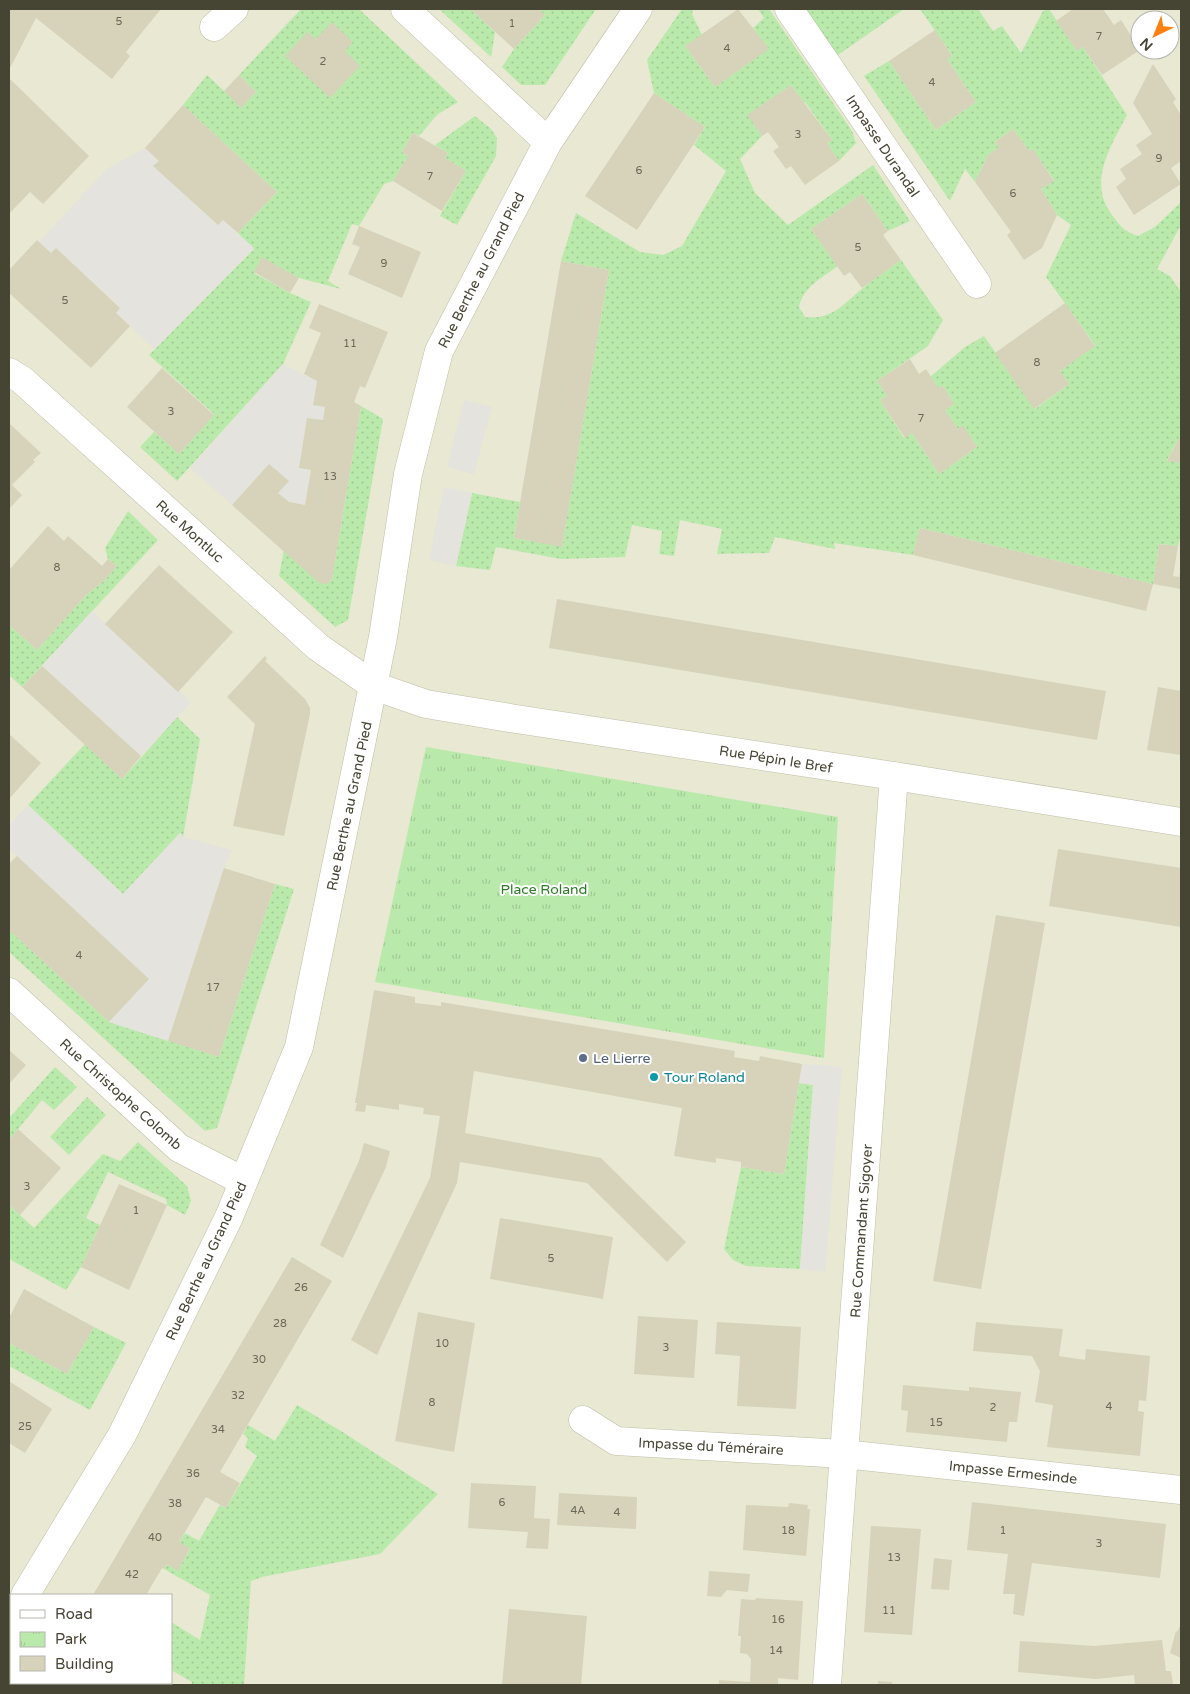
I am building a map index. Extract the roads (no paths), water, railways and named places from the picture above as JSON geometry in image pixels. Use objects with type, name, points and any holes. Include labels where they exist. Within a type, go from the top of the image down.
[{"type":"street","points":[[214,27],[234,9]]},
{"type":"street","points":[[405,9],[548,142]]},
{"type":"street","name":"Rue Berthe au Grand Pied","points":[[26,1594],[122,1435],[229,1217],[299,1046],[384,637],[408,474],[439,351],[548,142],[638,9]]},
{"type":"street","name":"Impasse Durandal","points":[[789,9],[977,284]]},
{"type":"street","name":"Rue Montluc","points":[[9,372],[22,380],[318,647],[374,686]]},
{"type":"street","name":"Rue Pépin le Bref","points":[[374,686],[426,704],[1181,822]]},
{"type":"street","name":"Rue Commandant Sigoyer","points":[[827,1685],[894,776]]},
{"type":"street","name":"Rue Christophe Colomb","points":[[9,992],[179,1148],[243,1182]]},
{"type":"street","name":"Impasse du Téméraire","points":[[583,1420],[616,1441],[844,1454]]},
{"type":"street","name":"Impasse Ermesinde","points":[[844,1454],[1181,1490]]},
{"type":"place","name":"Le Lierre","points":[[583,1058]]},
{"type":"place","name":"Tour Roland","points":[[654,1077]]},
{"type":"park label","name":"Place Roland","points":[[544,889]]}]
